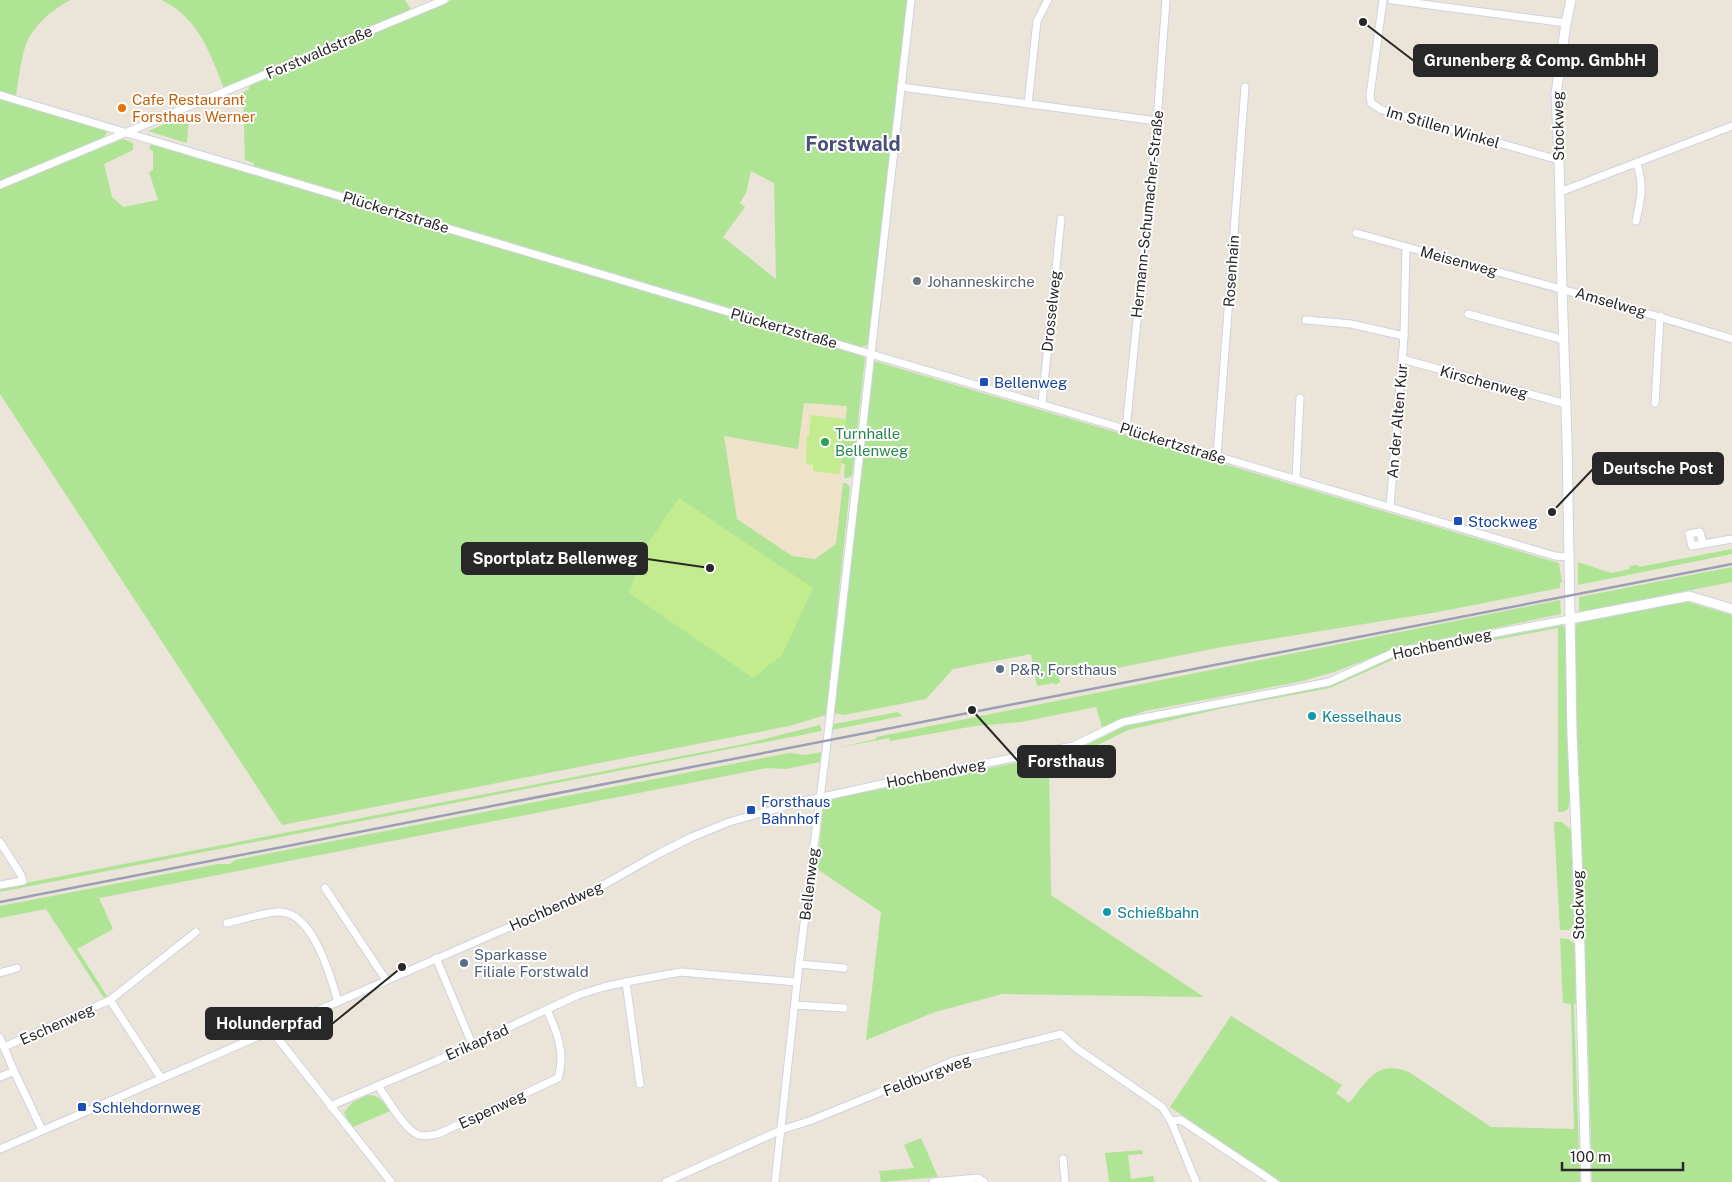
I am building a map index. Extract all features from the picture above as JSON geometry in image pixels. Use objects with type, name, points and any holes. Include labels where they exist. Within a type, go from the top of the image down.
[{"type":"street","name":"Forstwaldstraße","points":[[0,185],[444,0]]},
{"type":"street","name":"Bellenweg","points":[[775,1182],[911,0]]},
{"type":"street","points":[[1028,104],[1037,21],[1048,0]]},
{"type":"street","name":"Hermann-Schumacher-Straße","points":[[1126,429],[1157,121],[1166,0]]},
{"type":"street","name":"Im Stillen Winkel","points":[[1383,0],[1370,95],[1371,103],[1382,110],[1559,160]]},
{"type":"street","points":[[1392,0],[1566,22]]},
{"type":"street","name":"Stockweg","points":[[1571,0],[1556,94],[1586,1182]]},
{"type":"street","points":[[901,87],[1157,121]]},
{"type":"street","name":"Rosenhain","points":[[1218,456],[1245,87]]},
{"type":"street","name":"Plückertzstraße","points":[[0,95],[1296,480],[1555,556],[1570,557]]},
{"type":"street","points":[[1560,192],[1732,126]]},
{"type":"street","points":[[1636,221],[1642,188],[1642,178],[1637,164]]},
{"type":"street","name":"Drosselweg","points":[[1042,403],[1061,219]]},
{"type":"street","name":"Meisenweg","points":[[1356,233],[1562,288]]},
{"type":"street","name":"An der Alten Kur","points":[[1390,507],[1404,336],[1406,247]]},
{"type":"street","name":"Amselweg","points":[[1562,288],[1732,339]]},
{"type":"street","points":[[1468,314],[1564,340]]},
{"type":"street","name":"Amselweg","points":[[1655,402],[1660,316]]},
{"type":"street","points":[[1306,320],[1351,324],[1404,336]]},
{"type":"street","name":"Kirschenweg","points":[[1402,359],[1566,404]]},
{"type":"street","points":[[1296,480],[1300,398]]},
{"type":"street","points":[[1703,544],[1732,539]]},
{"type":"street","points":[[1570,619],[1690,596],[1732,609]]},
{"type":"street","name":"Hochbendweg","points":[[0,1149],[578,897],[692,837],[730,822],[819,797],[1073,746],[1123,722],[1329,682],[1395,652],[1570,619]]},
{"type":"street","points":[[0,842],[21,874],[22,881],[0,885]]},
{"type":"street","points":[[325,888],[386,980]]},
{"type":"street","points":[[228,923],[280,912],[292,914],[304,923],[325,961],[338,1002]]},
{"type":"street","name":"Eschenweg","points":[[4,1047],[110,1000],[196,932]]},
{"type":"street","points":[[436,958],[472,1044]]},
{"type":"street","points":[[799,964],[844,968]]},
{"type":"street","points":[[0,973],[17,968]]},
{"type":"street","name":"Erikapfad","points":[[330,1106],[578,995],[626,982],[681,972],[797,982]]},
{"type":"street","points":[[626,982],[640,1084]]},
{"type":"street","name":"Eschenweg","points":[[110,1000],[160,1078]]},
{"type":"street","points":[[795,1005],[844,1008]]},
{"type":"street","name":"Espenweg","points":[[378,1086],[410,1130],[420,1136],[438,1134],[558,1078],[562,1054],[556,1030],[547,1010]]},
{"type":"street","points":[[272,1031],[391,1182]]},
{"type":"street","name":"Feldburgweg","points":[[666,1182],[782,1130],[812,1120],[953,1061],[1061,1034],[1076,1048],[1162,1107],[1171,1121],[1196,1182]]},
{"type":"street","points":[[0,1038],[42,1130]]},
{"type":"street","points":[[0,1077],[14,1071]]},
{"type":"street","points":[[1171,1121],[1181,1120],[1274,1182]]},
{"type":"street","points":[[1063,1159],[1066,1182]]},
{"type":"street","points":[[933,1182],[978,1178],[984,1182]]},
{"type":"shaded area","points":[[803,403],[847,406],[841,463],[845,463],[837,544],[815,559],[792,556],[737,519],[724,436],[798,449]]},
{"type":"green space","points":[[0,0],[71,0],[58,7],[46,17],[30,35],[23,53],[16,96],[0,91]]},
{"type":"green space","points":[[162,0],[405,0],[411,10],[224,88],[208,49],[194,26],[175,8]]},
{"type":"green space","points":[[452,0],[907,0],[869,341],[867,345],[861,347],[254,166],[254,163],[245,160],[243,92],[249,89],[249,85]],"holes":[[[751,171],[774,183],[776,279],[723,237],[745,207],[740,203],[746,193]]]},
{"type":"green space","points":[[0,99],[104,129],[107,132],[104,137],[0,181]]},
{"type":"green space","points":[[189,114],[187,143],[148,131]]},
{"type":"green space","points":[[123,139],[133,143],[133,150],[104,164],[112,197],[123,207],[158,200],[149,172],[153,170],[153,151],[149,149],[151,144],[857,354],[865,358],[852,476],[844,478],[845,464],[841,463],[847,406],[804,403],[798,449],[724,436],[737,519],[792,556],[815,559],[836,544],[843,483],[850,487],[826,715],[789,726],[282,825],[0,394],[0,189]]},
{"type":"green space","points":[[874,361],[1559,563],[1562,582],[1560,583],[1560,588],[1438,612],[1222,647],[1097,672],[1071,668],[1058,671],[1060,682],[1055,685],[1054,683],[1037,686],[1031,654],[953,669],[926,699],[844,715],[834,713]]},
{"type":"green space","name":"Turnhalle Bellenweg","points":[[811,415],[846,419],[840,474],[813,471],[813,465],[806,464],[807,436],[809,436]]},
{"type":"green space","points":[[679,498],[813,588],[782,655],[753,678],[629,593],[645,547]]},
{"type":"green space","points":[[1732,549],[1732,554],[1578,585],[1578,562],[1611,573],[1630,569],[1630,566],[1638,565],[1639,567]]},
{"type":"green space","points":[[1732,567],[1732,582],[1579,612],[1579,597]]},
{"type":"green space","points":[[1560,600],[1561,614],[1395,649],[1334,672],[1303,681],[1145,711],[1102,727],[1096,707],[1021,722],[975,726],[890,741],[889,738],[836,748],[876,739],[876,737]]},
{"type":"green space","points":[[1685,601],[1732,615],[1732,1182],[1592,1182],[1587,1004],[1584,1004],[1574,629],[1579,621]]},
{"type":"green space","points":[[1563,625],[1566,630],[1570,799],[1568,809],[1563,812],[1558,812],[1558,628],[1394,659],[1330,688],[1228,707],[1128,730],[1075,756],[1049,761],[1051,895],[1204,997],[1002,994],[935,1012],[866,1040],[881,912],[817,869],[824,800],[1073,752],[1127,725],[1330,685],[1393,657]]},
{"type":"green space","points":[[898,712],[902,716],[832,730],[834,724]]},
{"type":"green space","points":[[820,725],[822,731],[0,892],[0,888],[744,744]]},
{"type":"green space","points":[[821,752],[820,762],[786,769],[767,768],[99,898],[113,929],[77,949],[107,996],[104,998],[46,909],[0,918],[0,906],[218,864],[230,864],[235,860],[789,753],[806,755]]},
{"type":"green space","points":[[1554,822],[1562,822],[1571,830],[1574,926],[1569,930],[1560,930]]},
{"type":"green space","points":[[1560,938],[1568,939],[1575,944],[1576,1003],[1574,1004],[1580,1182],[1281,1182],[1170,1107],[1231,1016],[1342,1085],[1336,1093],[1349,1103],[1373,1075],[1388,1068],[1397,1069],[1409,1072],[1491,1127],[1574,1129],[1571,1004],[1563,1003]]},
{"type":"green space","points":[[368,1095],[378,1098],[390,1111],[353,1127],[344,1112],[353,1102]]},
{"type":"green space","points":[[921,1138],[938,1177],[881,1182],[879,1171],[914,1168],[904,1145]]},
{"type":"green space","points":[[1142,1150],[1143,1154],[1128,1155],[1131,1179],[1153,1176],[1155,1182],[1109,1182],[1105,1153]]},
{"type":"railway","points":[[0,902],[1732,564]]},
{"type":"place","name":"Grunenberg & Comp. GmbhH","points":[[1363,22]]},
{"type":"place","name":"Cafe Restaurant Forsthaus Werner","points":[[122,108]]},
{"type":"place","name":"Johanneskirche","points":[[917,281]]},
{"type":"place","name":"Bellenweg","points":[[984,382]]},
{"type":"place","name":"Turnhalle Bellenweg","points":[[825,442]]},
{"type":"place","name":"Deutsche Post","points":[[1552,512]]},
{"type":"place","name":"Stockweg","points":[[1458,521]]},
{"type":"place","name":"Sportplatz Bellenweg","points":[[710,568]]},
{"type":"place","name":"P&R, Forsthaus","points":[[1000,669]]},
{"type":"place","name":"Forsthaus","points":[[972,710]]},
{"type":"place","name":"Kesselhaus","points":[[1312,716]]},
{"type":"place","name":"Forsthaus Bahnhof","points":[[751,810]]},
{"type":"place","name":"Schießbahn","points":[[1107,912]]},
{"type":"place","name":"Sparkasse Filiale Forstwald","points":[[464,963]]},
{"type":"place","name":"Holunderpfad","points":[[402,967]]},
{"type":"place","name":"Schlehdornweg","points":[[82,1107]]},
{"type":"district","name":"Forstwald","points":[[853,144]]}]
